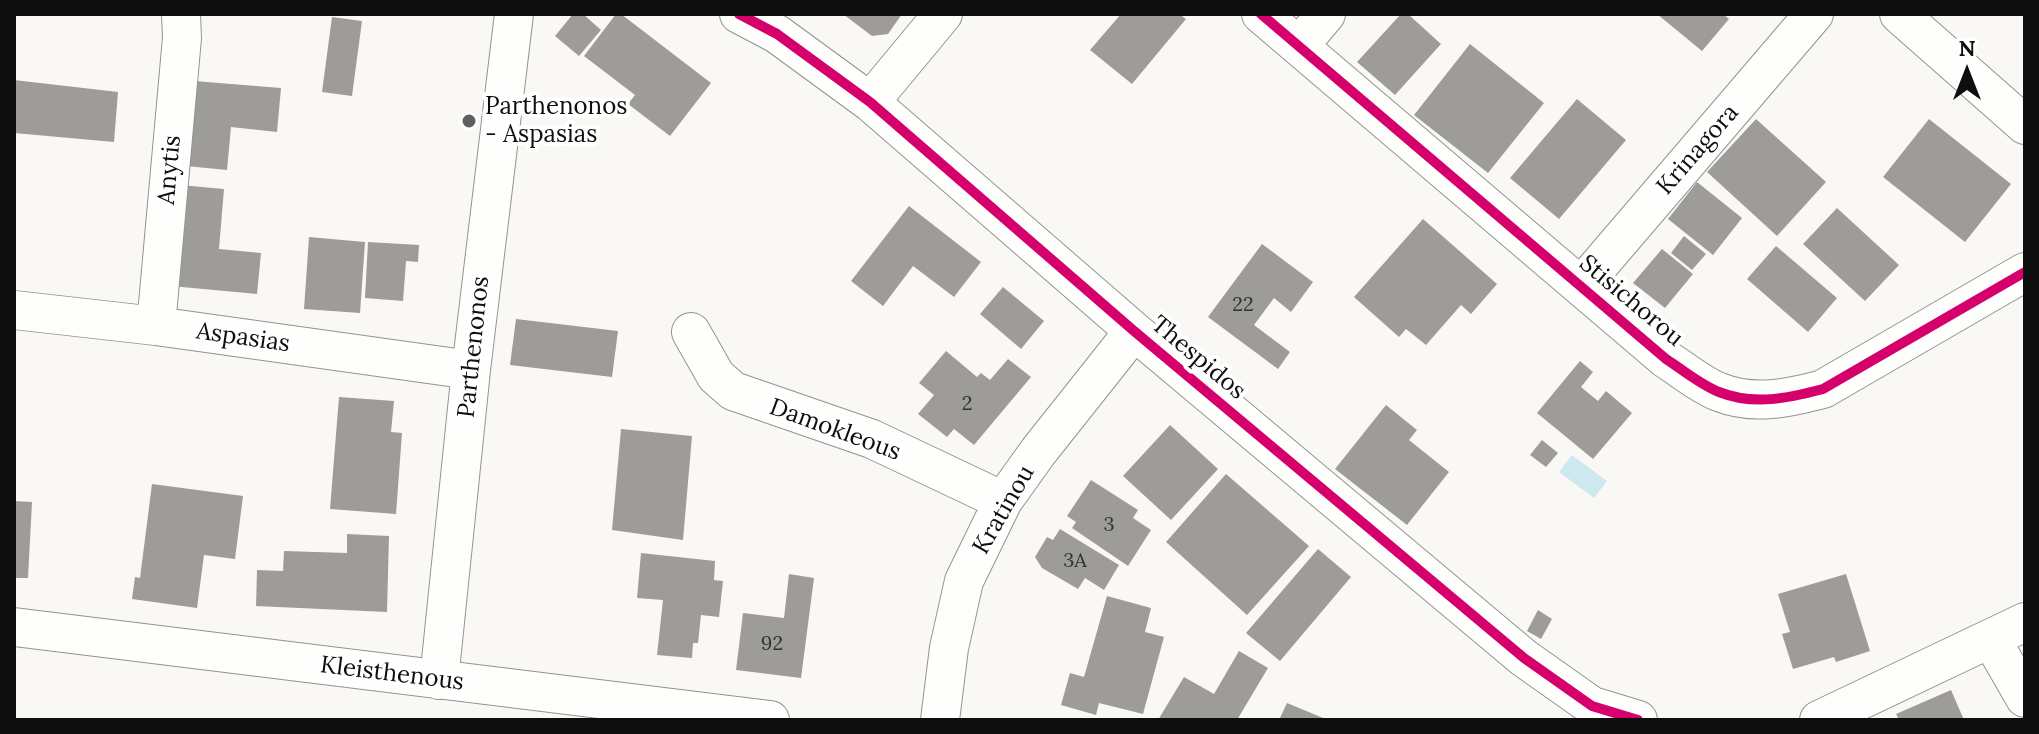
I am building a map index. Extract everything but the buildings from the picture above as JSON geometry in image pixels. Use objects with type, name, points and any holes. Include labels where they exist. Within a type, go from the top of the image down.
[{"type":"street","name":"Anytis","points":[[156,326],[182,38],[181,14]]},
{"type":"street","name":"Parthenonos","points":[[439,680],[471,370],[514,14]]},
{"type":"street","name":"Thespidos","points":[[739,14],[777,34],[870,102],[1134,331],[1524,658],[1592,706],[1638,720]]},
{"type":"street","points":[[870,102],[943,14]]},
{"type":"street","name":"Stisichorou","points":[[1261,14],[1666,359],[1719,392],[1764,401],[1823,389],[2025,272]]},
{"type":"street","points":[[1299,46],[1326,14]]},
{"type":"street","name":"Krinagora","points":[[1582,285],[1814,14]]},
{"type":"street","points":[[1899,14],[2025,125]]},
{"type":"street","name":"Aspasias","points":[[14,310],[156,326],[471,370]]},
{"type":"street","name":"Kratinou","points":[[940,720],[949,648],[964,581],[1003,501],[1134,331]]},
{"type":"street","name":"Damokleous","points":[[691,332],[716,376],[733,391],[872,439],[1003,501]]},
{"type":"street","points":[[1819,720],[2025,622]]},
{"type":"street","name":"Kleisthenous","points":[[14,627],[770,720]]},
{"type":"street","points":[[1991,639],[2025,698]]},
{"type":"water","points":[[1572,455],[1607,481],[1594,498],[1559,472]]},
{"type":"cycle path","points":[[739,14],[777,34],[870,102],[1134,331],[1524,658],[1592,706],[1638,720]]},
{"type":"cycle path","points":[[1261,14],[1666,359],[1719,392],[1758,400],[1823,389],[2025,272]]},
{"type":"place","name":"Parthenonos - Aspasias","points":[[469,121]]}]
